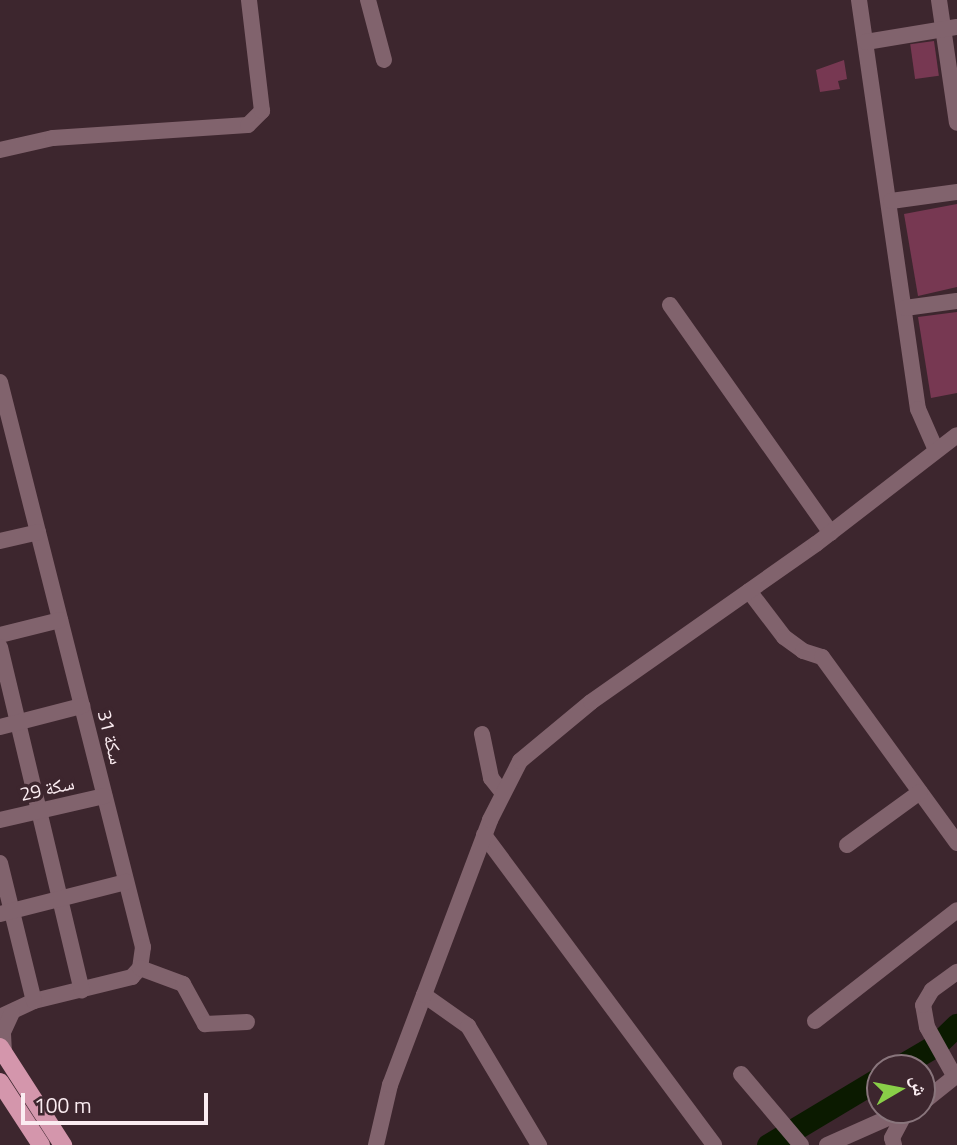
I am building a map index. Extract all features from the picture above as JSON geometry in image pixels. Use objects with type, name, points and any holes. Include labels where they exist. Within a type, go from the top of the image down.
[{"type":"main road","points":[[2,1050],[63,1145]]},
{"type":"main road","points":[[0,1082],[41,1145]]},
{"type":"street","points":[[0,150],[53,138],[248,125],[262,111],[249,0]]},
{"type":"street","points":[[368,0],[384,60]]},
{"type":"street","points":[[859,0],[891,201],[918,409],[936,450]]},
{"type":"street","points":[[939,0],[950,28],[957,124]]},
{"type":"street","points":[[866,41],[950,28]]},
{"type":"street","points":[[891,201],[957,192]]},
{"type":"street","points":[[905,308],[957,300]]},
{"type":"street","points":[[670,304],[831,533]]},
{"type":"street","name":"سكة 31","points":[[0,382],[8,443],[38,533],[143,947],[140,968]]},
{"type":"street","points":[[376,1145],[390,1085],[484,835],[502,792],[520,761],[549,734],[831,533],[957,435]]},
{"type":"street","points":[[0,541],[38,533]]},
{"type":"street","points":[[749,591],[784,637],[803,651],[822,657],[957,843]]},
{"type":"street","points":[[0,635],[60,620]]},
{"type":"street","points":[[0,647],[42,811],[82,990]]},
{"type":"street","points":[[0,727],[82,706]]},
{"type":"street","points":[[482,734],[491,778],[502,792]]},
{"type":"street","points":[[846,845],[920,792]]},
{"type":"street","name":"سكة 29","points":[[0,820],[104,796]]},
{"type":"street","points":[[484,835],[713,1145]]},
{"type":"street","points":[[0,863],[5,912],[34,1001]]},
{"type":"street","points":[[5,912],[127,882]]},
{"type":"street","points":[[815,1021],[957,911]]},
{"type":"street","points":[[2,1050],[6,1015],[34,1001],[125,980],[140,968],[183,984],[205,1024],[247,1022]]},
{"type":"street","points":[[936,1091],[956,1076],[927,1027],[923,1005],[932,990],[957,972]]},
{"type":"street","points":[[424,995],[468,1026],[539,1145]]},
{"type":"street","points":[[741,1074],[801,1145]]},
{"type":"street","points":[[827,1145],[875,1124]]},
{"type":"street","points":[[894,1145],[892,1138],[900,1124]]},
{"type":"building","points":[[934,41],[939,76],[915,79],[910,44]]},
{"type":"building","points":[[844,60],[847,79],[838,81],[840,89],[820,92],[816,70]]},
{"type":"building","points":[[957,204],[957,287],[918,296],[904,214]]},
{"type":"building","points":[[957,312],[957,393],[931,398],[918,317]]},
{"type":"waterway","points":[[921,1054],[936,1045],[957,1025]]},
{"type":"waterway","points":[[768,1145],[866,1086]]}]
